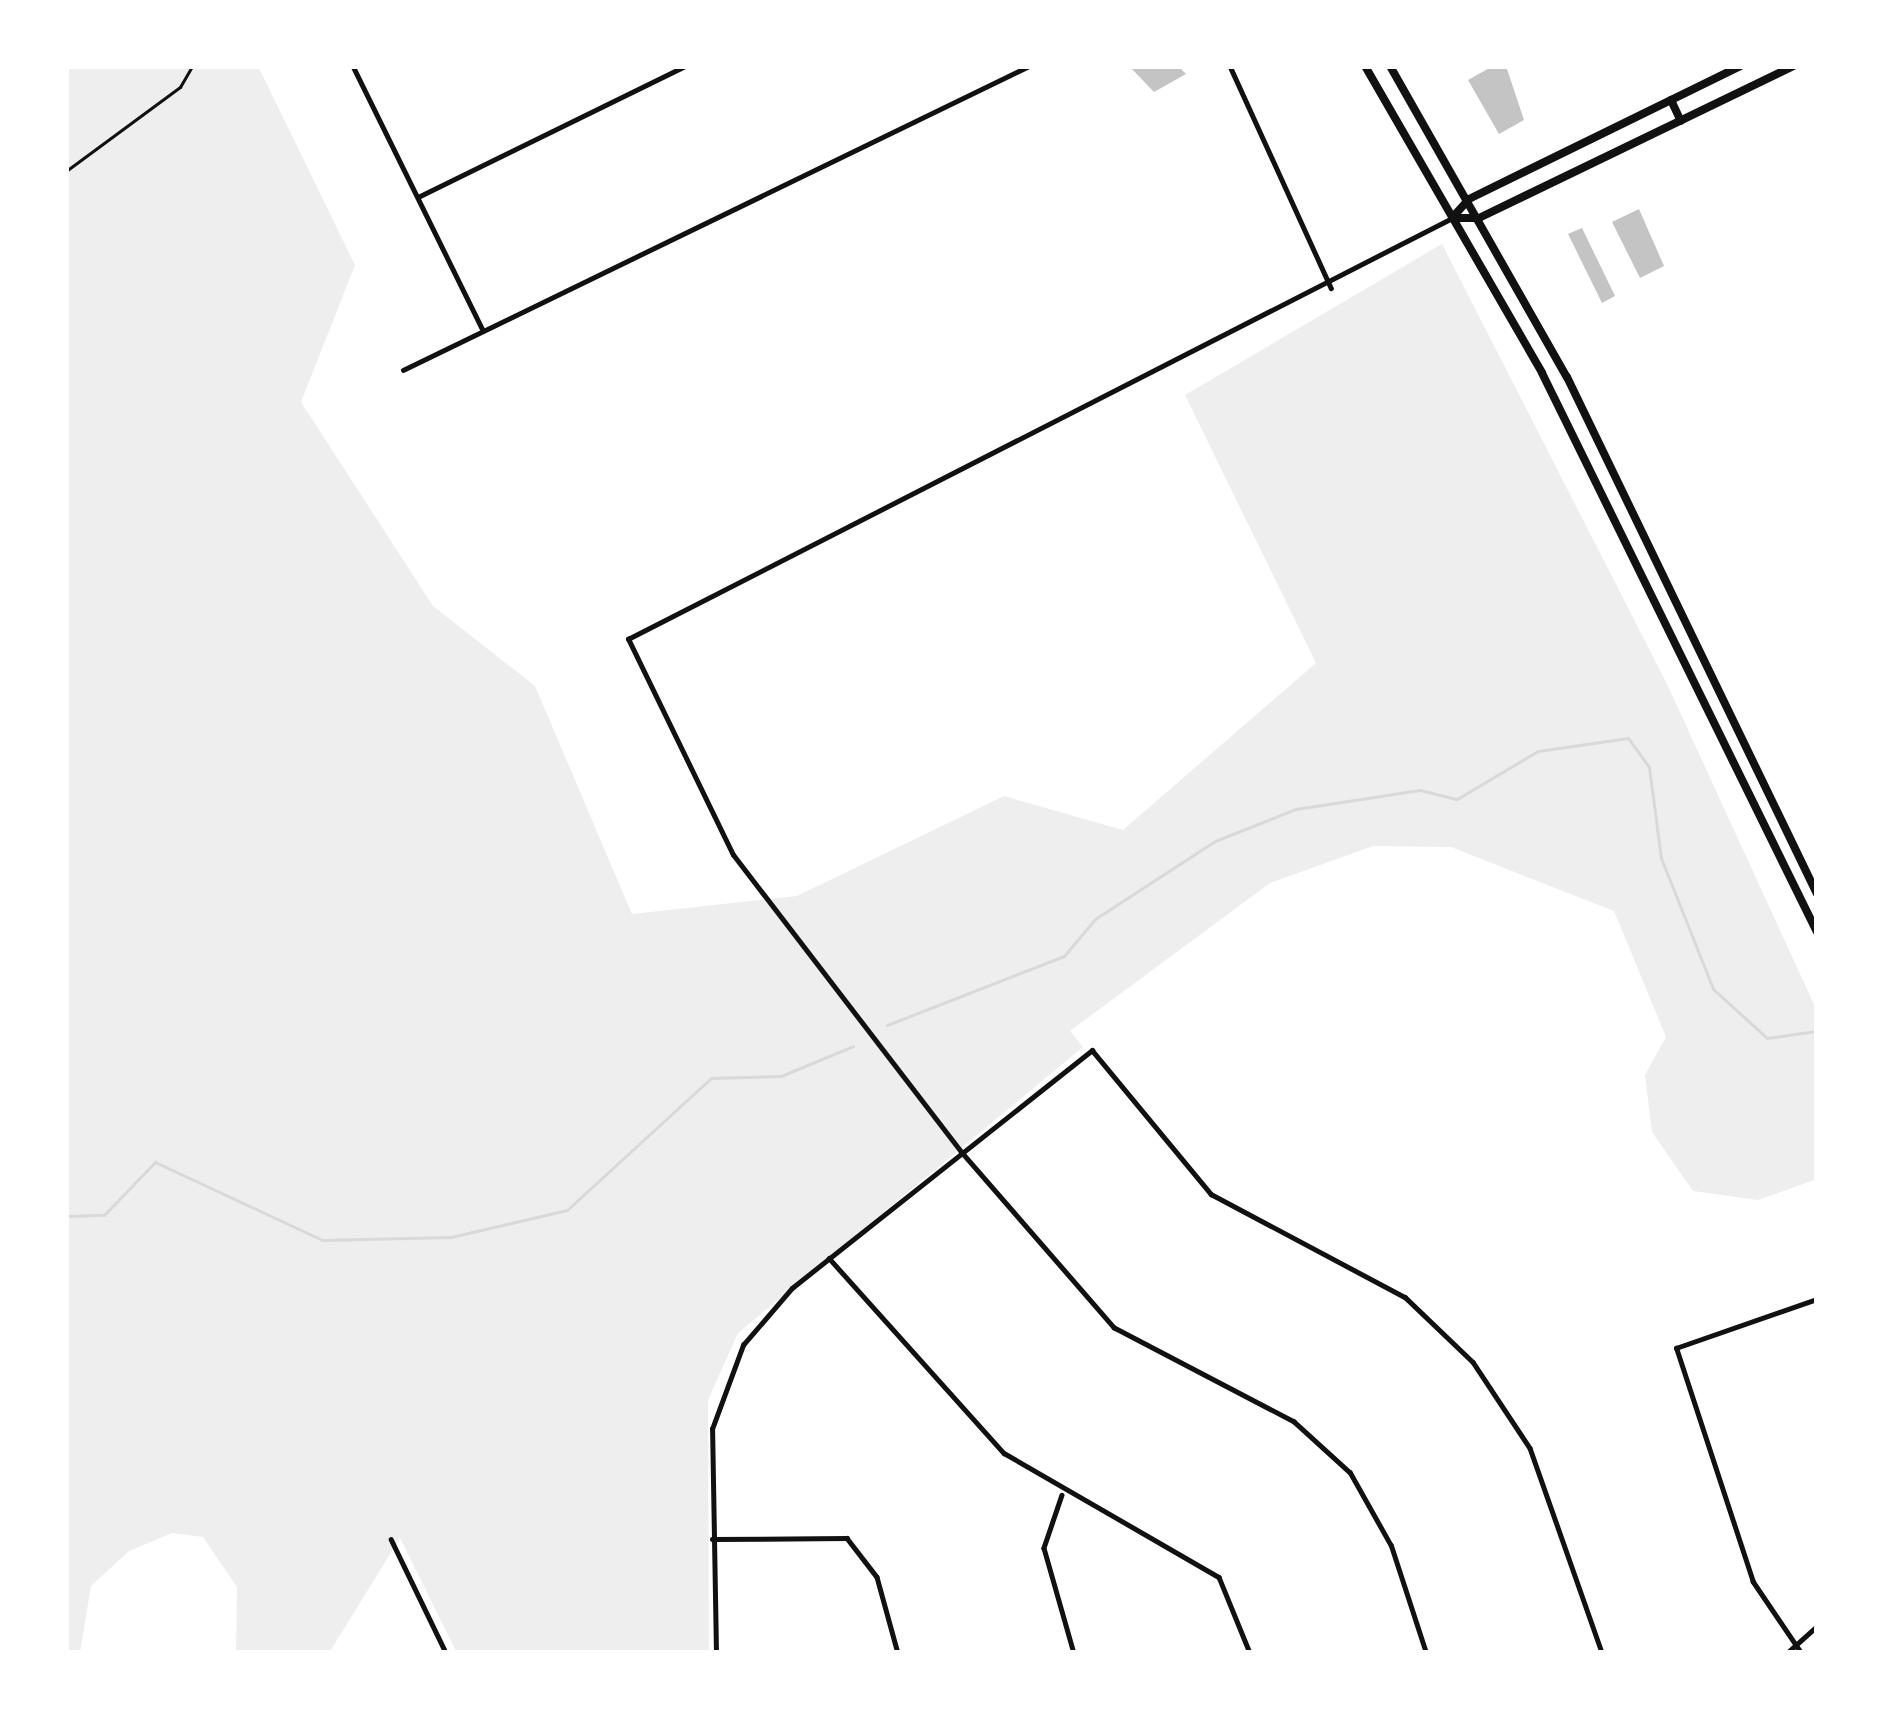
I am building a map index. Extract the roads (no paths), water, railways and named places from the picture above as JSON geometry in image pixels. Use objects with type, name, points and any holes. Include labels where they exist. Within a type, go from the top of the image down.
[{"type":"main road","points":[[1365,66],[1585,454],[1817,932]]},
{"type":"main road","points":[[1390,66],[1479,218],[1817,894]]},
{"type":"main road","points":[[1452,218],[1468,199],[1740,66]]},
{"type":"main road","points":[[1452,218],[1479,218],[1794,66]]},
{"type":"main road","points":[[1671,100],[1681,121]]},
{"type":"street","points":[[353,66],[484,332]]},
{"type":"street","points":[[418,197],[685,66]]},
{"type":"street","points":[[403,370],[1029,66]]},
{"type":"street","points":[[1230,66],[1330,288]]},
{"type":"street","points":[[1426,1653],[1391,1546],[1350,1472],[1294,1422],[1114,1328],[961,1153],[733,855],[630,632],[1330,288],[1452,218]]},
{"type":"street","points":[[716,1653],[712,1539],[723,1386],[766,1313],[1092,1050],[1210,1194],[1405,1297],[1473,1362],[1530,1448],[1602,1653]]},
{"type":"street","points":[[829,1258],[956,1411],[1062,1496],[1199,1561],[1232,1600],[1250,1653]]},
{"type":"street","points":[[1801,1653],[1753,1582],[1676,1348],[1817,1299]]},
{"type":"street","points":[[1062,1496],[1044,1548],[1074,1653]]},
{"type":"street","points":[[712,1539],[847,1538],[866,1551],[898,1653]]},
{"type":"street","points":[[391,1539],[446,1653]]},
{"type":"street","points":[[1787,1653],[1817,1627]]},
{"type":"waterway","points":[[887,1025],[1064,956],[1095,919],[1215,841],[1296,809],[1420,790],[1457,799],[1538,751],[1628,738],[1649,767],[1661,858],[1713,989],[1767,1038],[1817,1031]]},
{"type":"waterway","points":[[66,1216],[104,1215],[155,1162],[322,1240],[451,1237],[567,1210],[711,1078],[781,1076],[853,1046]]}]
